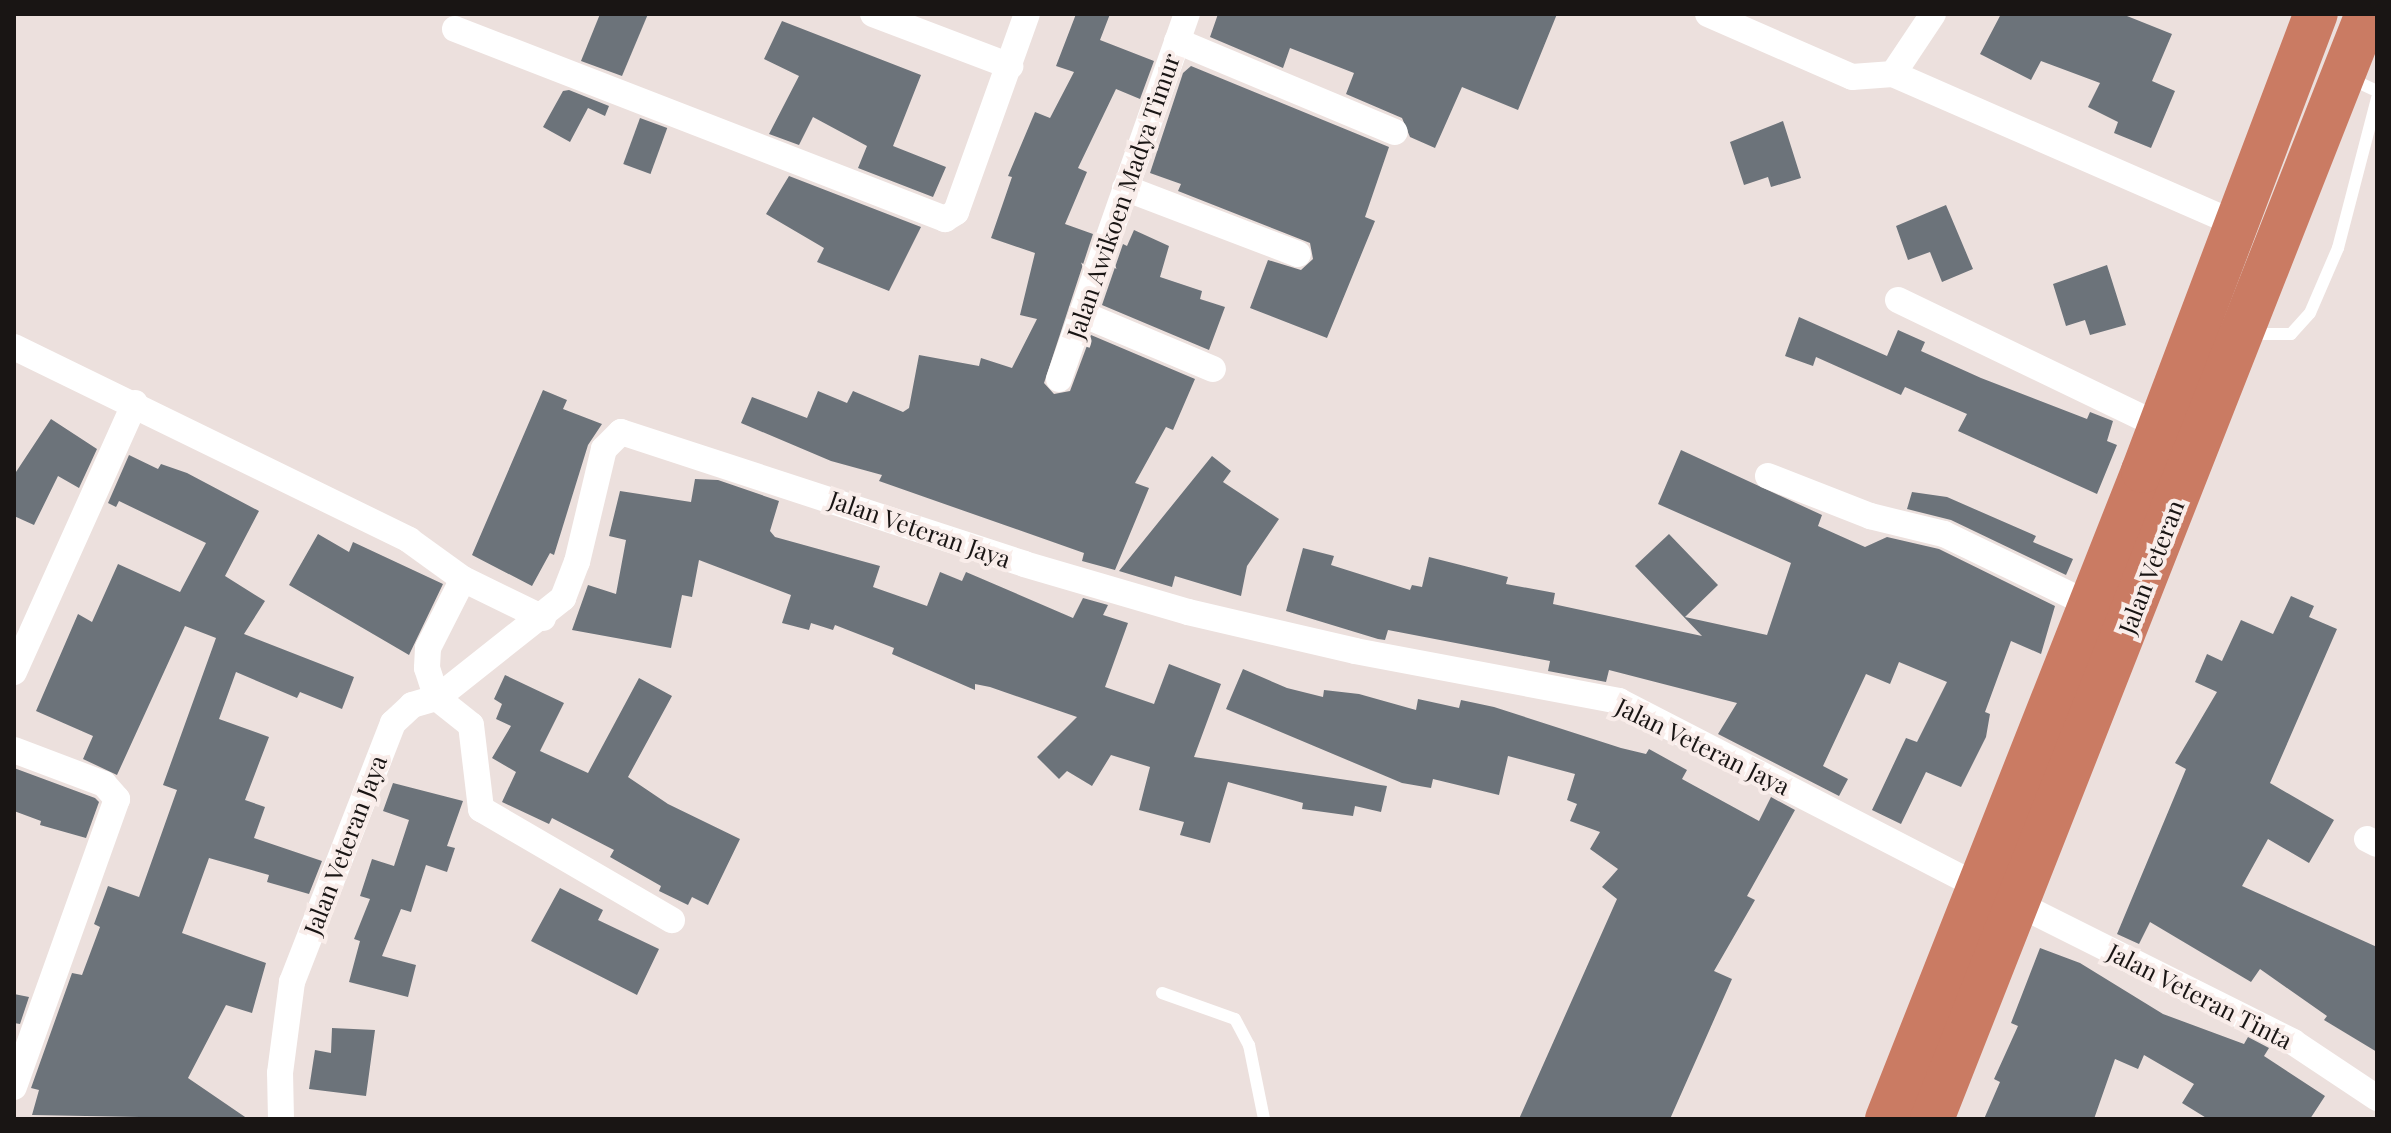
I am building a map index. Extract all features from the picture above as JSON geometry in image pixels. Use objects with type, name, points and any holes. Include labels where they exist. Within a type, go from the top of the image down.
[{"type":"highway","name":"Jalan Veteran","points":[[1887,1119],[2087,603],[2160,426],[2316,14]]},
{"type":"highway","name":"Jalan Veteran","points":[[1932,1119],[2242,333],[2365,88],[2367,14]]},
{"type":"street","points":[[873,14],[1010,66]]},
{"type":"street","points":[[455,29],[939,219],[956,212],[1027,14]]},
{"type":"street","name":"Jalan Awikoen Madya Timur","points":[[1059,379],[1187,14]]},
{"type":"street","points":[[1708,14],[1852,77],[1893,74],[2237,224]]},
{"type":"street","points":[[1893,74],[1933,14]]},
{"type":"street","points":[[1177,41],[1395,132]]},
{"type":"street","points":[[1125,188],[1298,254]]},
{"type":"street","points":[[1898,300],[2160,426]]},
{"type":"street","points":[[1082,314],[1213,369]]},
{"type":"street","points":[[14,347],[135,403],[409,540],[463,579],[543,618]]},
{"type":"street","points":[[14,672],[135,403]]},
{"type":"street","name":"Jalan Veteran Jaya","points":[[281,1119],[280,1073],[292,982],[393,723],[412,705],[437,698],[543,618],[563,598],[577,562],[607,441],[621,432],[633,433],[1024,564],[1188,612],[1355,651],[1619,701],[1978,886]]},
{"type":"street","points":[[1768,476],[1870,516],[1944,534],[2087,603]]},
{"type":"street","points":[[463,579],[428,648],[427,668],[437,698],[471,725],[481,809],[672,920]]},
{"type":"street","points":[[14,750],[104,784],[117,799],[14,1087]]},
{"type":"street","name":"Jalan Veteran Tinta","points":[[2018,904],[2293,1042],[2377,1098]]},
{"type":"lane","points":[[2242,333],[2291,334],[2310,313],[2338,248],[2365,88]]},
{"type":"lane","points":[[1162,993],[1235,1019],[1249,1045],[1264,1119]]},
{"type":"building","points":[[600,14],[648,14],[622,76],[581,61]]},
{"type":"building","points":[[1076,14],[1110,14],[1100,40],[1154,61],[1140,99],[1116,89],[1078,168],[1087,172],[1065,224],[1093,234],[1044,383],[1054,394],[1070,391],[1091,335],[1195,379],[1173,430],[1166,427],[1135,483],[1149,488],[1115,570],[1082,561],[1084,553],[879,481],[882,475],[831,461],[741,423],[752,397],[807,418],[818,391],[847,403],[853,391],[903,412],[909,408],[919,355],[979,366],[981,358],[1012,368],[1037,319],[1020,315],[1035,253],[991,238],[1012,177],[1008,176],[1035,112],[1050,118],[1074,72],[1056,66]]},
{"type":"building","points":[[1218,14],[1557,14],[1518,110],[1462,87],[1435,148],[1410,137],[1402,118],[1346,94],[1354,73],[1290,48],[1283,68],[1210,37]]},
{"type":"building","points":[[2001,14],[2122,14],[2172,34],[2152,81],[2175,91],[2151,148],[2114,133],[2118,122],[2088,107],[2100,83],[2041,61],[2031,80],[1980,54]]},
{"type":"building","points":[[782,21],[921,75],[893,146],[946,167],[933,197],[858,168],[867,146],[813,117],[799,145],[769,134],[799,76],[764,59]]},
{"type":"building","points":[[1191,66],[1389,147],[1365,217],[1375,221],[1327,338],[1250,308],[1268,260],[1301,270],[1313,259],[1310,243],[1178,191],[1181,184],[1150,173],[1183,73]]},
{"type":"building","points":[[569,90],[609,106],[605,116],[588,108],[570,142],[543,127],[563,91]]},
{"type":"building","points":[[640,118],[667,128],[650,174],[623,164]]},
{"type":"building","points":[[1783,121],[1801,178],[1771,187],[1768,177],[1744,185],[1730,142]]},
{"type":"building","points":[[789,176],[921,227],[889,291],[817,262],[824,248],[766,214]]},
{"type":"building","points":[[1946,205],[1973,269],[1942,282],[1930,252],[1908,260],[1896,226]]},
{"type":"building","points":[[1134,230],[1169,246],[1160,277],[1202,291],[1200,299],[1225,307],[1209,350],[1102,305],[1123,244],[1127,246]]},
{"type":"building","points":[[2107,265],[2126,325],[2090,335],[2085,320],[2066,326],[2053,284]]},
{"type":"building","points":[[1799,317],[1887,356],[1898,330],[1925,342],[1921,351],[1981,378],[2087,419],[2090,412],[2113,421],[2107,441],[2117,445],[2097,494],[1958,431],[1967,414],[1905,387],[1901,395],[1816,357],[1813,366],[1785,356]]},
{"type":"building","points":[[543,390],[567,400],[563,409],[602,424],[588,445],[554,555],[550,553],[532,586],[472,555]]},
{"type":"building","points":[[51,419],[97,449],[79,488],[58,476],[34,525],[14,516],[14,475]]},
{"type":"building","points":[[1681,450],[1822,515],[1818,526],[1865,547],[1887,537],[1939,549],[2055,606],[2041,654],[2011,641],[1985,712],[1990,714],[1986,737],[1961,787],[1926,772],[1901,824],[1872,810],[1906,738],[1917,742],[1947,682],[1899,662],[1890,684],[1866,674],[1823,766],[1848,779],[1839,796],[1718,734],[1737,703],[1609,670],[1606,682],[1548,671],[1550,661],[1388,630],[1385,640],[1378,639],[1286,611],[1303,548],[1334,556],[1331,565],[1410,590],[1412,585],[1422,587],[1429,557],[1508,577],[1506,584],[1555,593],[1553,604],[1702,636],[1635,566],[1669,534],[1718,585],[1685,617],[1767,635],[1791,563],[1658,504]]},
{"type":"building","points":[[129,455],[158,469],[161,464],[187,473],[259,511],[225,576],[265,601],[244,634],[354,677],[342,709],[300,692],[297,698],[236,672],[219,719],[269,737],[245,800],[265,807],[254,838],[322,861],[309,894],[267,882],[269,875],[209,858],[182,933],[266,963],[252,1013],[226,1005],[188,1078],[248,1119],[32,1115],[39,1090],[31,1088],[72,973],[82,975],[100,927],[94,924],[108,886],[139,897],[177,790],[163,785],[216,638],[185,626],[117,775],[83,759],[93,736],[36,711],[78,614],[92,622],[118,564],[180,592],[206,543],[119,501],[116,507],[108,503]]},
{"type":"building","points":[[1212,456],[1231,471],[1223,482],[1279,519],[1247,566],[1241,596],[1175,576],[1172,587],[1119,571]]},
{"type":"building","points":[[695,479],[718,480],[779,501],[770,531],[775,537],[880,566],[873,587],[927,606],[940,572],[962,581],[966,572],[1073,618],[1083,598],[1108,605],[1103,615],[1128,623],[1105,687],[1154,704],[1169,664],[1221,684],[1194,757],[1387,786],[1381,812],[1355,806],[1353,816],[1302,809],[1303,803],[1228,782],[1210,843],[1180,835],[1184,822],[1139,810],[1150,767],[1111,755],[1092,786],[1067,771],[1059,779],[1037,757],[1077,717],[990,687],[975,684],[975,690],[892,654],[894,648],[835,625],[833,630],[811,623],[809,630],[782,623],[791,595],[699,560],[692,597],[682,595],[671,648],[572,630],[588,585],[616,594],[626,540],[609,536],[620,491],[691,502]]},
{"type":"building","points":[[1912,492],[1947,497],[2036,536],[2033,542],[2073,559],[2066,575],[1951,520],[1907,509]]},
{"type":"building","points":[[318,534],[349,552],[353,542],[443,584],[409,655],[289,585]]},
{"type":"building","points":[[2291,596],[2314,606],[2309,617],[2337,629],[2270,783],[2334,820],[2309,863],[2268,839],[2242,886],[2377,947],[2377,1052],[2324,1020],[2327,1016],[2260,969],[2251,982],[2150,922],[2139,944],[2117,934],[2186,769],[2175,763],[2217,692],[2195,682],[2207,654],[2222,661],[2241,620],[2273,634]]},
{"type":"building","points":[[1243,669],[1287,688],[1323,697],[1324,690],[1359,694],[1416,710],[1418,699],[1459,708],[1461,700],[1494,707],[1621,748],[1646,754],[1649,749],[1687,770],[1682,779],[1759,821],[1771,797],[1795,810],[1747,896],[1755,900],[1714,971],[1732,979],[1670,1119],[1519,1119],[1617,899],[1602,887],[1618,869],[1590,849],[1600,832],[1570,821],[1577,804],[1567,800],[1575,774],[1508,756],[1499,795],[1433,779],[1431,788],[1402,783],[1226,709]]},
{"type":"building","points":[[505,675],[564,703],[540,751],[588,773],[639,678],[672,696],[628,777],[668,804],[740,839],[708,905],[692,897],[688,905],[659,891],[661,886],[610,857],[614,850],[552,818],[549,824],[502,802],[516,772],[492,758],[511,726],[496,719],[502,704],[494,699]]},
{"type":"building","points":[[14,768],[95,798],[99,802],[86,838],[40,825],[41,821],[14,811]]},
{"type":"building","points":[[393,783],[463,801],[447,846],[455,848],[447,872],[426,865],[411,912],[401,909],[382,956],[416,965],[408,997],[349,982],[360,941],[354,939],[370,899],[360,896],[372,859],[394,866],[409,820],[383,811]]},
{"type":"building","points":[[560,888],[603,910],[598,920],[659,949],[637,995],[531,941]]},
{"type":"building","points":[[2040,948],[2080,963],[2163,1014],[2244,1044],[2248,1037],[2269,1048],[2264,1056],[2325,1096],[2310,1119],[2208,1119],[2182,1103],[2194,1084],[2144,1055],[2138,1069],[2115,1059],[2094,1119],[1984,1119],[2000,1082],[1994,1079],[2018,1026],[2011,1023]]},
{"type":"building","points":[[14,994],[29,997],[20,1024],[14,1023]]},
{"type":"building","points":[[332,1028],[375,1030],[366,1096],[309,1089],[315,1050],[331,1053]]}]
